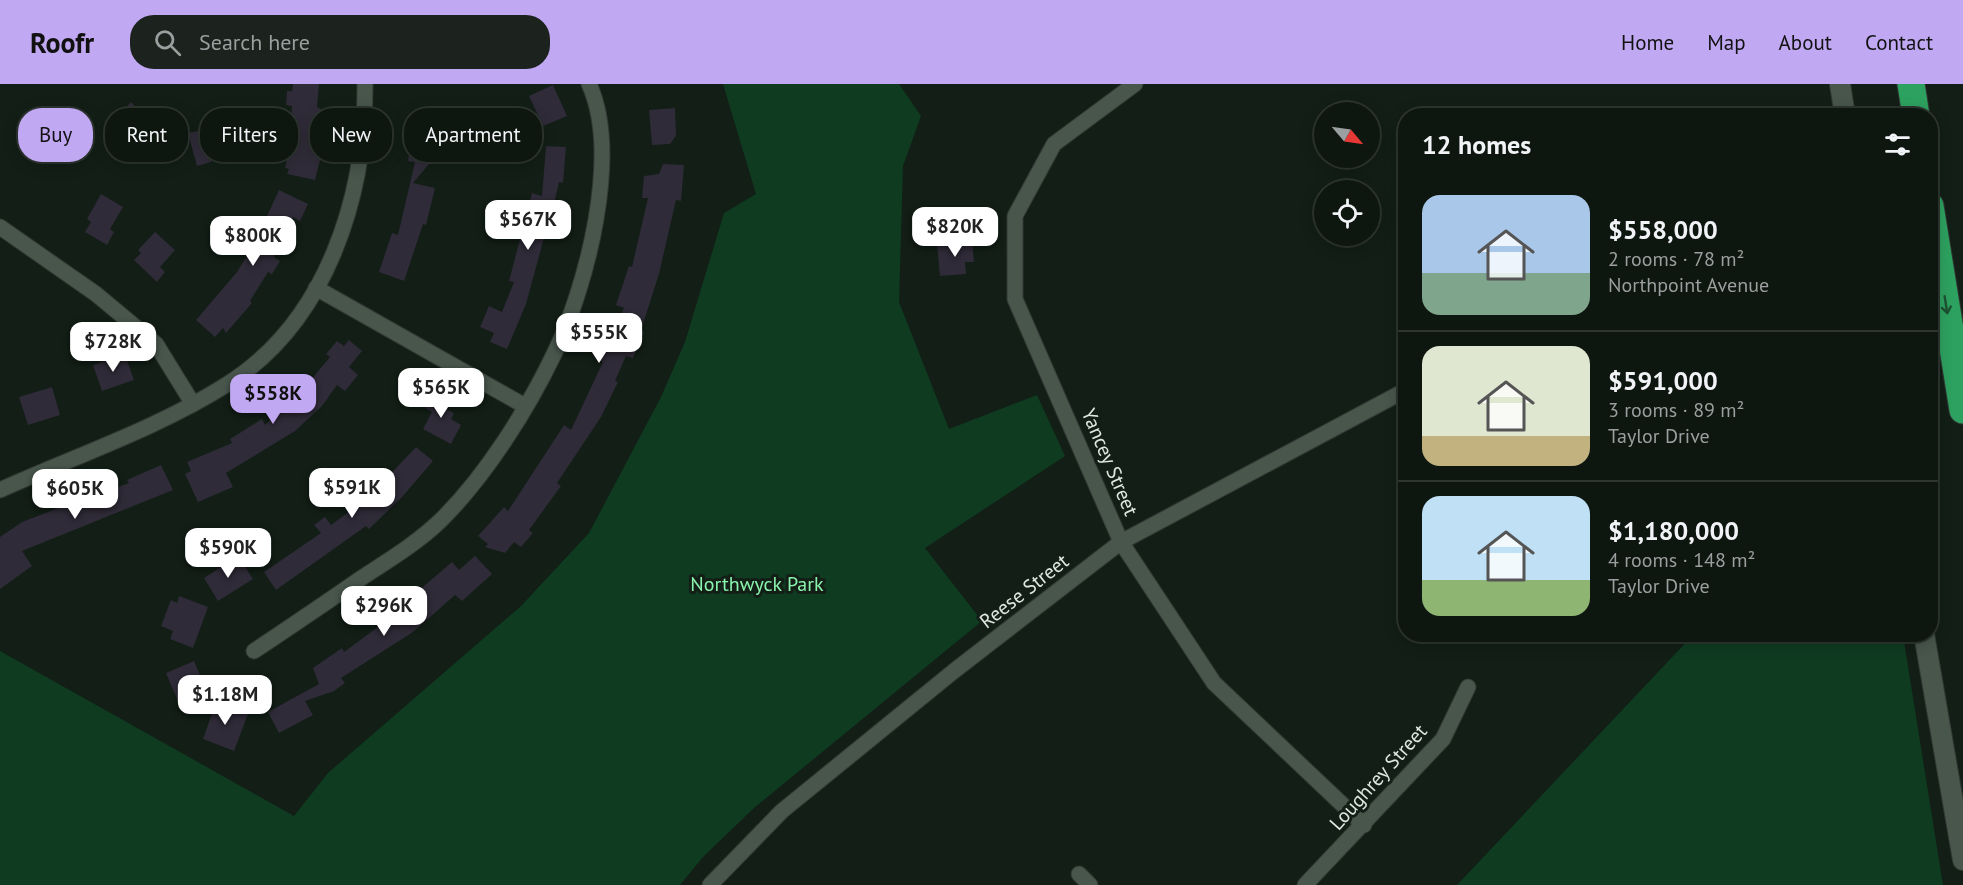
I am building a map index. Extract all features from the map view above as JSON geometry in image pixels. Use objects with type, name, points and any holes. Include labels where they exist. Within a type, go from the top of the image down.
[{"type":"highway","points":[[1911,84],[1915,108]]},
{"type":"highway","points":[[1938,255],[1963,410]]},
{"type":"street","points":[[0,490],[193,404],[229,384],[267,352],[316,288],[348,217],[357,177],[365,119],[364,84]]},
{"type":"street","points":[[254,651],[405,549],[438,522],[469,490],[525,406],[555,351],[579,284],[598,208],[603,171],[602,136],[600,114],[589,84]]},
{"type":"street","name":"Yancey Street","points":[[1135,84],[1054,144],[1015,216],[1015,299],[1121,542],[1214,683],[1364,825]]},
{"type":"street","points":[[1840,84],[1844,108]]},
{"type":"street","points":[[0,227],[96,294],[156,344],[193,404]]},
{"type":"street","points":[[316,288],[525,406]]},
{"type":"street","name":"Reese Street","points":[[710,885],[782,811],[954,671],[1121,542],[1398,394]]},
{"type":"street","points":[[1925,642],[1963,860]]},
{"type":"street","name":"Loughrey Street","points":[[1305,885],[1443,739],[1468,687]]},
{"type":"street","points":[[1079,874],[1090,885]]},
{"type":"green space","name":"Northwyck Park","points":[[723,84],[899,84],[921,116],[903,166],[899,302],[949,429],[1037,395],[1065,456],[925,548],[982,621],[754,808],[703,857],[680,885],[0,885],[0,651],[294,816],[328,773],[521,606],[589,533],[661,397],[685,342],[724,213],[756,194]]},
{"type":"green space","points":[[1686,642],[1904,642],[1943,885],[1457,885]]},
{"type":"building","points":[[293,84],[319,84],[317,107],[319,108],[310,108],[310,162],[320,162],[315,180],[287,174],[289,169],[285,168],[286,162],[298,162],[298,108],[286,105],[287,91],[292,91]]},
{"type":"building","points":[[553,85],[567,116],[543,126],[542,108],[535,108],[529,96]]},
{"type":"building","points":[[131,102],[137,108],[126,108]]},
{"type":"building","points":[[675,108],[676,136],[670,144],[652,145],[649,110]]},
{"type":"building","points":[[200,131],[200,162],[211,162],[197,166],[188,133]]},
{"type":"building","points":[[546,146],[566,147],[563,183],[559,182],[546,239],[544,238],[526,304],[507,349],[490,342],[494,333],[480,327],[489,306],[502,312],[514,282],[509,281],[532,193],[542,196]]},
{"type":"building","points":[[415,162],[431,162],[413,183],[435,188],[426,225],[423,224],[404,281],[379,272],[392,233],[398,235]]},
{"type":"building","points":[[663,164],[684,165],[681,201],[676,200],[659,274],[641,330],[644,332],[633,358],[626,356],[615,381],[618,382],[601,417],[557,483],[561,486],[529,530],[533,533],[521,547],[514,542],[505,553],[485,547],[488,544],[478,536],[504,507],[508,511],[564,425],[571,430],[603,362],[596,358],[604,341],[608,343],[624,308],[616,305],[629,266],[632,267],[648,198],[642,198],[644,176],[659,174]]},
{"type":"building","points":[[279,190],[308,204],[300,221],[293,217],[274,257],[280,261],[272,274],[268,272],[250,301],[252,303],[226,333],[223,328],[215,337],[196,320],[237,272],[263,230],[261,229]]},
{"type":"building","points":[[101,194],[123,207],[110,229],[114,232],[107,245],[85,232],[91,222],[87,219]]},
{"type":"building","points":[[155,232],[175,250],[160,267],[165,272],[157,282],[134,260],[141,253],[138,250]]},
{"type":"building","points":[[972,241],[974,262],[965,262],[966,274],[940,276],[937,244]]},
{"type":"building","points":[[349,340],[362,351],[349,367],[358,375],[345,391],[337,385],[322,406],[295,431],[226,473],[233,487],[198,502],[185,474],[191,471],[187,462],[232,443],[230,439],[262,419],[265,425],[293,399],[290,395],[303,384],[305,387],[330,357],[326,354],[337,341],[344,346]]},
{"type":"building","points":[[125,355],[134,380],[102,391],[93,365]]},
{"type":"building","points":[[52,387],[60,415],[28,425],[19,397]]},
{"type":"building","points":[[435,390],[449,398],[444,408],[454,413],[451,419],[461,425],[451,444],[423,429],[432,412],[425,408]]},
{"type":"building","points":[[416,447],[433,461],[402,497],[369,529],[366,526],[276,590],[264,572],[321,533],[314,525],[325,517],[331,525],[346,514],[379,482],[381,484]]},
{"type":"building","points":[[161,465],[173,490],[22,551],[32,566],[0,589],[0,537],[22,522],[61,507],[90,506],[87,498],[129,483],[127,480]]},
{"type":"building","points":[[238,556],[253,579],[218,601],[204,578]]},
{"type":"building","points":[[475,556],[492,574],[462,601],[455,595],[413,632],[341,678],[345,683],[334,691],[305,701],[313,715],[279,733],[268,712],[319,684],[313,668],[342,648],[344,652],[397,613],[395,611],[452,562],[459,570]]},
{"type":"building","points":[[179,596],[208,607],[193,648],[170,639],[173,631],[161,626],[171,600],[177,603]]},
{"type":"building","points":[[194,661],[207,692],[179,704],[166,673]]},
{"type":"building","points":[[216,702],[248,714],[234,751],[203,739]]}]
